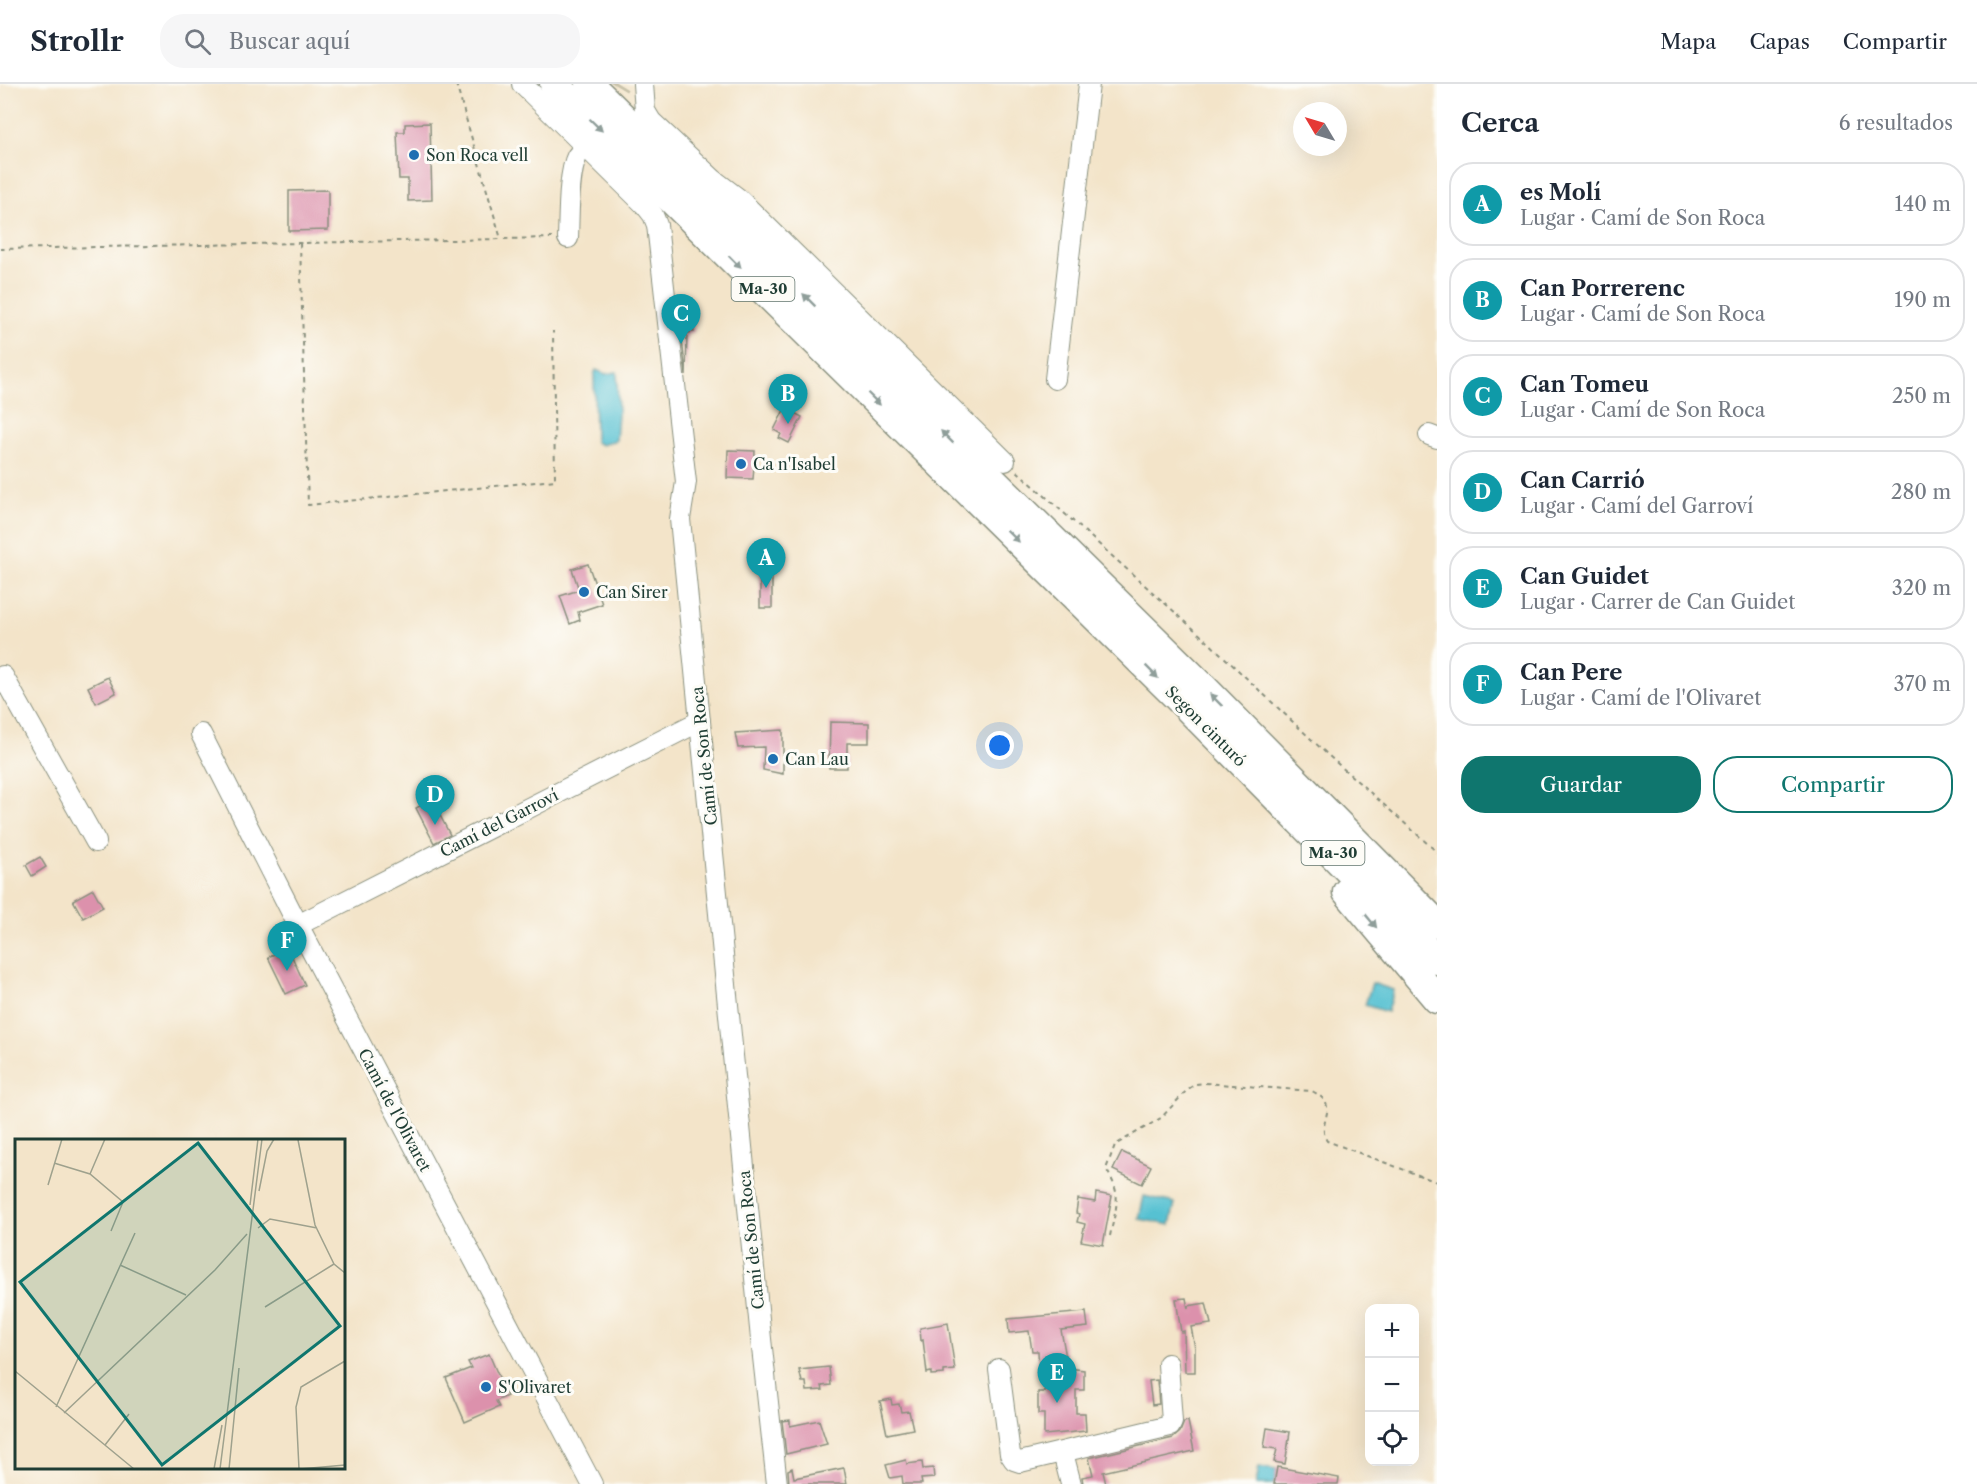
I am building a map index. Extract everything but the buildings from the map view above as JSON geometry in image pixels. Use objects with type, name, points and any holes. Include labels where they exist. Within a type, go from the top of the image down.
[{"type":"highway","name":"Segon cinturó","points":[[554,84],[1227,747],[1437,960]]},
{"type":"highway","name":"Ma-30","points":[[588,84],[1257,741],[1437,924]]},
{"type":"highway","points":[[1257,741],[1294,764],[1437,899]]},
{"type":"highway","points":[[1227,747],[1257,793],[1305,843],[1437,999]]},
{"type":"street","name":"Camí de Son Roca","points":[[522,84],[646,206],[656,220],[686,482],[680,519],[777,1484]]},
{"type":"street","points":[[644,84],[645,111],[651,121],[714,180],[739,199],[1005,461]]},
{"type":"street","points":[[1055,379],[1089,84]]},
{"type":"street","points":[[561,238],[574,164],[578,156]]},
{"type":"street","points":[[0,677],[3,676],[96,842]]},
{"type":"street","name":"Camí del Garroví","points":[[298,925],[700,721]]},
{"type":"street","name":"Camí de l'Olivaret","points":[[201,734],[298,925],[592,1484]]},
{"type":"street","points":[[999,1369],[1010,1454],[1014,1460],[1020,1462],[1170,1426],[1172,1422],[1168,1364]]},
{"type":"street","points":[[1064,1453],[1071,1484]]},
{"type":"path","points":[[456,84],[501,239]]},
{"type":"path","points":[[0,249],[561,238]]},
{"type":"path","points":[[300,243],[308,505],[555,480],[553,331]]},
{"type":"path","points":[[1005,461],[1205,639],[1328,755],[1437,852]]},
{"type":"path","points":[[1110,1236],[1118,1195],[1114,1182],[1106,1169],[1115,1145],[1161,1118],[1188,1089],[1196,1084],[1312,1091],[1326,1100],[1328,1107],[1324,1136],[1327,1141],[1437,1182]]},
{"type":"water","points":[[596,370],[606,374],[617,372],[616,440],[602,445],[595,442],[594,375]]},
{"type":"water","points":[[1372,983],[1393,990],[1387,1012],[1365,1005]]},
{"type":"water","points":[[1144,1196],[1175,1203],[1170,1225],[1139,1219]]},
{"type":"water","points":[[1259,1467],[1277,1470],[1274,1484],[1256,1484]]},
{"type":"tunnel","points":[[602,112],[619,84]]},
{"type":"place","name":"Son Roca vell","points":[[414,155]]},
{"type":"place","name":"Can Tomeu","points":[[681,344]]},
{"type":"place","name":"Can Porrerenc","points":[[788,424]]},
{"type":"place","name":"Ca n'Isabel","points":[[741,464]]},
{"type":"place","name":"es Molí","points":[[766,588]]},
{"type":"place","name":"Can Sirer","points":[[584,592]]},
{"type":"place","name":"Can Lau","points":[[773,759]]},
{"type":"place","name":"Can Carrió","points":[[435,825]]},
{"type":"place","name":"Can Pere","points":[[287,971]]},
{"type":"place","name":"S'Olivaret","points":[[486,1387]]},
{"type":"place","name":"Can Guidet","points":[[1057,1403]]}]
